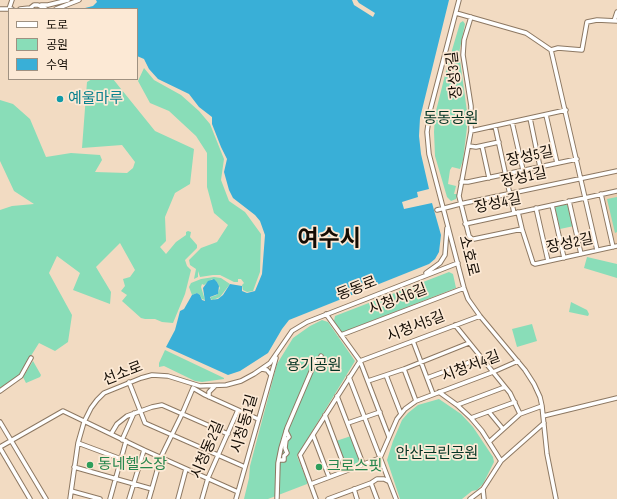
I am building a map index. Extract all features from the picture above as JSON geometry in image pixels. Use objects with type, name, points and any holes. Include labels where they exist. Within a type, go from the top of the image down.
[{"type":"street","points":[[30,8],[36,5],[48,5],[68,0]]},
{"type":"street","points":[[59,8],[79,0]]},
{"type":"street","name":"소호로","points":[[459,0],[430,111],[427,132],[429,154],[468,299],[480,316],[518,361],[534,384],[542,406],[547,454],[556,499]]},
{"type":"street","points":[[41,5],[45,8]]},
{"type":"street","points":[[551,50],[558,48],[582,50],[587,22],[594,20],[616,21],[617,12]]},
{"type":"street","points":[[456,13],[526,33],[551,50],[597,250]]},
{"type":"street","name":"장성3길","points":[[460,204],[459,196],[461,182],[471,131],[470,106],[462,55],[464,40],[471,17]]},
{"type":"street","points":[[471,131],[566,110]]},
{"type":"street","points":[[546,114],[557,163]]},
{"type":"street","points":[[530,118],[540,167]]},
{"type":"street","points":[[512,122],[523,170]]},
{"type":"street","points":[[460,204],[468,236],[472,239],[522,229],[510,193],[495,126]]},
{"type":"street","points":[[469,146],[476,147],[499,142]]},
{"type":"street","name":"장성5길","points":[[482,146],[489,178]]},
{"type":"street","name":"장성5길","points":[[461,182],[489,178],[576,159]]},
{"type":"street","name":"장성1길","points":[[437,210],[617,171]]},
{"type":"street","name":"장성4길","points":[[465,224],[617,191]]},
{"type":"street","points":[[600,194],[615,246]]},
{"type":"street","points":[[569,201],[581,254]]},
{"type":"street","points":[[552,205],[564,258]]},
{"type":"street","name":"장성4길","points":[[536,208],[548,261]]},
{"type":"street","points":[[421,277],[440,263],[445,255],[447,246],[447,221]]},
{"type":"street","name":"장성2길","points":[[522,229],[533,263],[535,264],[615,246]]},
{"type":"street","name":"동동로","points":[[276,355],[296,328],[313,319],[458,263]]},
{"type":"street","name":"시청서6길","points":[[341,334],[464,288]]},
{"type":"street","points":[[326,314],[360,361],[389,437]]},
{"type":"street","name":"시청서5길","points":[[360,361],[480,316]]},
{"type":"street","points":[[455,325],[505,387],[515,402],[520,414]]},
{"type":"street","name":"시청서4길","points":[[412,341],[433,394]]},
{"type":"street","points":[[421,362],[469,343]]},
{"type":"street","name":"선소로","points":[[70,499],[78,443],[84,422],[97,400],[112,389],[147,376],[160,375],[176,378],[194,387],[215,386],[240,381],[262,369],[270,363],[276,355]]},
{"type":"street","name":"시청동1길","points":[[236,499],[276,355]]},
{"type":"street","points":[[277,498],[280,448],[316,360],[320,360],[321,356]]},
{"type":"street","points":[[0,390],[21,376],[31,358]]},
{"type":"street","points":[[427,378],[481,358]]},
{"type":"street","points":[[316,499],[300,455],[360,361]]},
{"type":"street","name":"시청서4길","points":[[380,458],[401,414],[416,400],[493,372],[518,361]]},
{"type":"street","name":"시청서4길","points":[[368,382],[421,362]]},
{"type":"street","points":[[262,369],[267,370],[271,375]]},
{"type":"street","points":[[404,369],[416,400]]},
{"type":"street","points":[[386,375],[401,414]]},
{"type":"street","points":[[349,378],[396,499]]},
{"type":"street","points":[[129,382],[144,423],[245,467]]},
{"type":"street","points":[[209,397],[209,392],[215,386]]},
{"type":"street","points":[[149,499],[161,457],[194,387],[209,397],[258,419]]},
{"type":"street","points":[[457,405],[505,387]]},
{"type":"street","points":[[439,392],[457,405],[471,418],[489,442],[500,461]]},
{"type":"street","points":[[337,396],[363,464]]},
{"type":"street","points":[[543,416],[617,398]]},
{"type":"street","points":[[471,418],[515,402]]},
{"type":"street","points":[[111,434],[116,424],[121,420],[134,413],[152,407],[162,406],[228,434]]},
{"type":"street","points":[[489,442],[520,414],[542,406]]},
{"type":"street","name":"시청동2길","points":[[202,499],[208,478],[238,410]]},
{"type":"street","points":[[30,499],[0,448],[11,440],[63,411],[144,450],[238,492]]},
{"type":"street","points":[[348,424],[380,412]]},
{"type":"street","points":[[489,412],[504,429]]},
{"type":"street","points":[[110,499],[121,459],[124,440],[134,413]]},
{"type":"street","points":[[325,415],[346,471]]},
{"type":"street","points":[[1,424],[46,499]]},
{"type":"street","points":[[470,499],[482,488],[500,461],[544,424]]},
{"type":"street","points":[[279,460],[284,460],[284,456],[287,453],[285,448],[286,440],[289,437],[286,431]]},
{"type":"street","points":[[313,435],[329,477]]},
{"type":"street","points":[[78,443],[121,459]]},
{"type":"street","points":[[129,499],[144,450]]},
{"type":"street","points":[[311,484],[380,458]]},
{"type":"street","points":[[74,468],[116,478],[152,489]]},
{"type":"street","points":[[178,499],[186,469]]},
{"type":"street","points":[[328,499],[340,497],[354,489],[382,478],[388,481]]},
{"type":"street","points":[[371,483],[377,499]]},
{"type":"street","points":[[482,488],[484,499]]},
{"type":"street","points":[[354,489],[357,499]]},
{"type":"street","points":[[71,491],[100,499]]},
{"type":"shaded area","points":[[617,194],[617,245],[615,244],[604,198],[605,196]]},
{"type":"green space","name":"동동공원","points":[[463,21],[465,24],[459,53],[468,119],[463,160],[460,169],[452,167],[450,170],[448,184],[456,186],[454,194],[458,194],[456,199],[451,201],[447,197],[435,156],[435,115],[460,23]]},
{"type":"green space","points":[[144,68],[154,80],[181,95],[199,111],[210,124],[224,159],[221,180],[229,201],[245,212],[261,234],[260,272],[253,291],[247,292],[243,290],[242,285],[244,283],[241,279],[238,279],[238,282],[234,282],[220,275],[200,277],[198,271],[198,277],[194,279],[196,269],[190,265],[189,260],[201,248],[217,242],[228,225],[214,213],[207,187],[207,153],[196,136],[169,111],[150,103],[138,81]]},
{"type":"green space","points":[[90,80],[114,80],[155,131],[194,149],[190,184],[175,193],[165,217],[166,241],[160,247],[166,254],[176,242],[186,235],[186,232],[191,232],[190,237],[197,245],[197,248],[185,260],[187,266],[191,270],[185,294],[173,323],[141,318],[122,301],[127,295],[121,291],[125,286],[123,279],[130,277],[135,270],[120,243],[96,267],[111,292],[110,304],[73,290],[80,273],[57,256],[49,273],[72,315],[68,342],[55,351],[39,343],[19,375],[0,388],[0,210],[12,206],[34,204],[14,191],[0,161],[0,100],[13,104],[30,119],[46,157],[71,153],[100,155],[102,160],[95,172],[127,173],[133,168],[135,162],[122,145],[82,148],[87,82]]},
{"type":"green space","points":[[617,197],[617,232],[615,233],[607,199]]},
{"type":"green space","points":[[566,204],[569,207],[574,226],[560,229],[555,209],[556,206]]},
{"type":"green space","points":[[587,257],[617,264],[617,278],[584,268]]},
{"type":"green space","name":"용기공원","points":[[449,272],[453,274],[456,288],[343,332],[341,332],[334,321],[335,316]]},
{"type":"green space","points":[[214,277],[221,278],[230,284],[220,297],[213,300],[210,299],[211,297],[217,295],[220,288],[217,282],[212,279],[204,285],[202,284],[201,287],[205,300],[202,299],[197,293],[192,295],[189,287],[191,283],[201,279]]},
{"type":"green space","points":[[571,302],[587,310],[589,314],[588,316],[569,312]]},
{"type":"green space","name":"용기공원","points":[[322,320],[328,322],[355,361],[297,456],[307,484],[268,499],[244,499],[250,466],[277,364],[293,338],[310,326]]},
{"type":"green space","points":[[532,324],[537,341],[517,347],[512,329]]},
{"type":"green space","points":[[165,350],[224,379],[202,382],[195,381],[164,366],[159,367],[159,363]]},
{"type":"green space","points":[[33,361],[41,375],[40,377],[26,383],[23,377]]},
{"type":"green space","name":"안산근린공원","points":[[439,399],[461,414],[473,427],[493,457],[494,462],[483,484],[477,490],[472,491],[462,499],[400,499],[387,460],[393,441],[402,420],[408,413],[418,405]]},
{"type":"green space","points":[[351,436],[361,463],[348,469],[346,468],[336,441]]},
{"type":"water","points":[[96,0],[352,0],[354,5],[373,17],[375,13],[359,3],[357,0],[449,0],[420,118],[419,136],[421,154],[429,189],[417,192],[418,197],[402,202],[404,209],[432,203],[441,235],[439,252],[435,259],[429,264],[289,320],[268,353],[240,371],[228,375],[166,347],[175,330],[180,311],[184,309],[192,295],[197,293],[200,295],[202,300],[205,301],[203,288],[208,281],[214,279],[219,286],[218,294],[210,297],[211,300],[218,299],[223,295],[230,284],[242,286],[242,291],[247,293],[255,291],[262,274],[265,235],[260,221],[255,215],[233,198],[229,190],[224,172],[227,159],[212,124],[212,117],[199,107],[189,94],[158,79],[149,69],[144,59],[138,56],[138,8],[85,8],[93,6],[97,2]]},
{"type":"place","name":"예울마루","points":[[60,99]]},
{"type":"place","name":"동네헬스장","points":[[90,465]]},
{"type":"place","name":"크로스핏","points":[[319,467]]},
{"type":"district","name":"여수시","points":[[329,240]]}]
